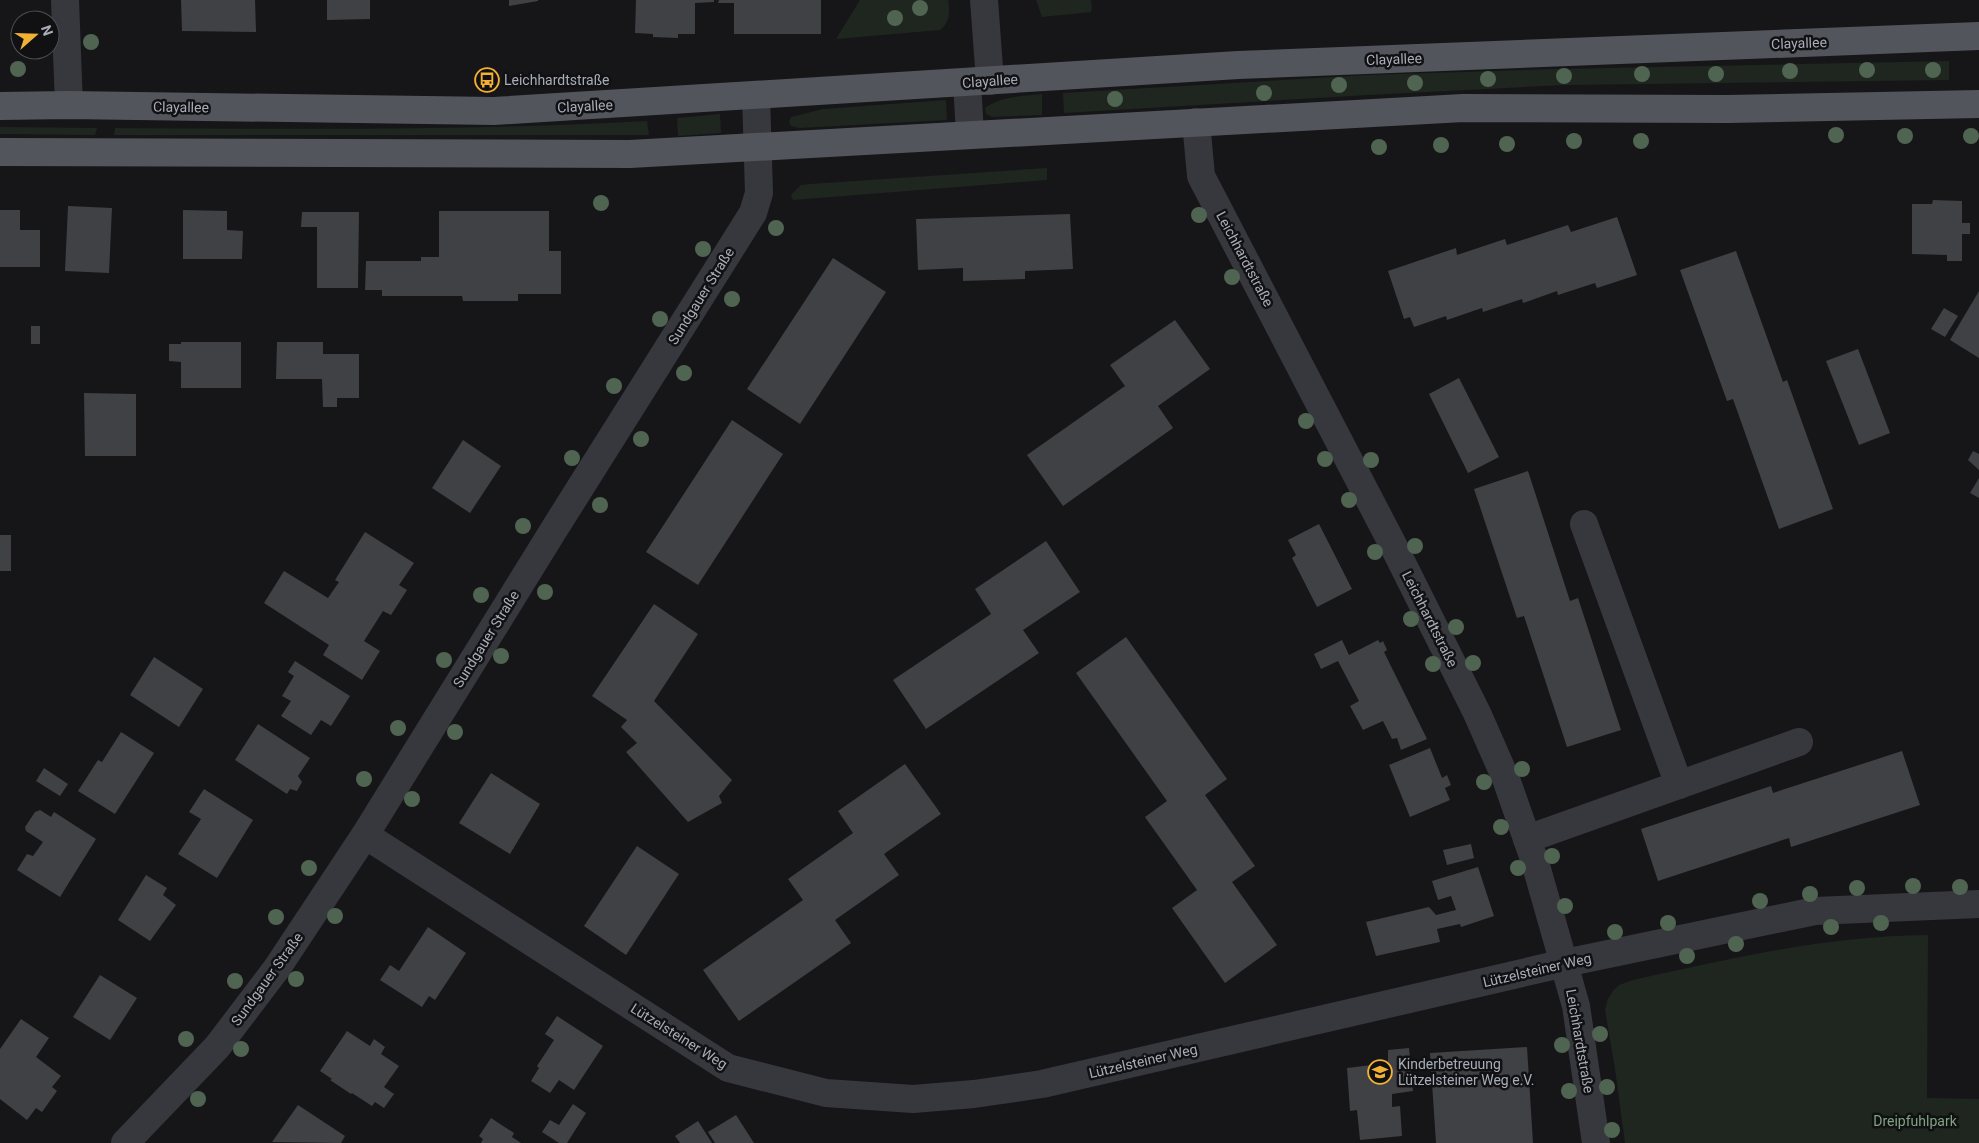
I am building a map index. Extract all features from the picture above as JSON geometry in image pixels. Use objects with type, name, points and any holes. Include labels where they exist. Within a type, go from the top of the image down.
[{"type":"main road","name":"Clayallee","points":[[0,106],[69,105],[494,111],[1238,65],[1979,36]]},
{"type":"main road","points":[[0,152],[630,154],[1463,108],[1727,109],[1979,104]]},
{"type":"street","points":[[65,0],[69,105]]},
{"type":"street","points":[[970,134],[979,82],[984,0]]},
{"type":"street","name":"Sundgauer Straße","points":[[125,1143],[217,1047],[277,968],[365,835],[753,213],[759,193],[756,94]]},
{"type":"street","name":"Leichhardtstraße","points":[[1196,122],[1201,176],[1392,543],[1477,713],[1506,779],[1527,839],[1565,963],[1576,1006],[1596,1143]]},
{"type":"street","points":[[1584,524],[1679,785]]},
{"type":"street","points":[[1527,839],[1799,742]]},
{"type":"street","name":"Lützelsteiner Weg","points":[[365,835],[728,1068],[826,1093],[913,1100],[974,1094],[1042,1084],[1565,963],[1815,911],[1979,904]]},
{"type":"green space","points":[[860,0],[948,0],[949,9],[946,24],[940,30],[836,39]]},
{"type":"green space","points":[[1036,0],[1091,0],[1092,7],[1091,12],[1042,17]]},
{"type":"green space","points":[[1949,61],[1949,80],[1565,85],[1064,113],[1063,93],[1368,75]]},
{"type":"green space","points":[[1042,94],[1042,115],[992,117],[986,114],[985,108],[998,101],[1013,97]]},
{"type":"green space","points":[[946,100],[947,120],[799,128],[791,126],[789,122],[791,117],[823,109]]},
{"type":"green space","points":[[720,114],[721,133],[678,136],[677,118]]},
{"type":"green space","points":[[647,121],[649,135],[114,135],[115,128],[448,128]]},
{"type":"green space","points":[[0,127],[97,128],[95,135],[0,134]]},
{"type":"green space","points":[[1047,168],[1047,180],[793,200],[791,195],[801,185],[810,184]]},
{"type":"green space","name":"Dreipfuhlpark","points":[[1928,935],[1927,1098],[1979,1099],[1979,1143],[1625,1143],[1605,1010],[1608,999],[1619,985],[1633,980],[1743,956],[1816,944],[1890,936]]},
{"type":"building","points":[[181,0],[255,0],[256,32],[182,31]]},
{"type":"building","points":[[327,0],[370,0],[370,19],[327,20]]},
{"type":"building","points":[[509,0],[538,0],[538,1],[509,6]]},
{"type":"building","points":[[636,0],[714,0],[714,2],[695,3],[695,34],[678,34],[678,38],[653,37],[653,34],[635,33]]},
{"type":"building","points":[[719,0],[821,0],[821,34],[734,34],[734,3],[718,3]]},
{"type":"building","points":[[1933,200],[1962,201],[1962,223],[1970,223],[1970,234],[1962,234],[1962,261],[1947,261],[1947,255],[1912,254],[1912,204],[1932,204]]},
{"type":"building","points":[[68,206],[112,208],[109,273],[65,271]]},
{"type":"building","points":[[0,210],[20,210],[20,230],[40,230],[40,267],[0,267]]},
{"type":"building","points":[[183,210],[227,211],[227,230],[243,231],[242,259],[183,259]]},
{"type":"building","points":[[439,211],[549,211],[549,251],[561,251],[561,294],[518,294],[518,301],[463,301],[462,296],[382,296],[382,290],[365,290],[366,261],[421,261],[421,257],[439,257]]},
{"type":"building","points":[[302,212],[359,212],[358,288],[317,288],[317,227],[301,227]]},
{"type":"building","points":[[1070,214],[1073,269],[1025,271],[1025,279],[963,281],[963,268],[918,270],[916,219]]},
{"type":"building","points":[[1617,217],[1637,275],[1597,288],[1595,283],[1558,295],[1557,291],[1523,303],[1522,299],[1483,312],[1482,308],[1447,320],[1446,316],[1414,327],[1410,317],[1404,319],[1388,271],[1456,248],[1457,255],[1505,239],[1507,245],[1568,225],[1571,232]]},
{"type":"building","points":[[1736,251],[1783,382],[1787,380],[1833,509],[1779,529],[1733,399],[1727,401],[1680,270]]},
{"type":"building","points":[[833,258],[886,292],[800,424],[747,389]]},
{"type":"building","points":[[1979,291],[1979,358],[1950,340]]},
{"type":"building","points":[[1944,308],[1958,316],[1945,337],[1931,329]]},
{"type":"building","points":[[1175,320],[1210,369],[1158,406],[1173,428],[1063,506],[1027,455],[1125,386],[1110,365]]},
{"type":"building","points":[[31,326],[40,326],[40,344],[31,344]]},
{"type":"building","points":[[181,342],[241,342],[241,388],[181,388],[181,362],[169,361],[169,344],[181,344]]},
{"type":"building","points":[[277,342],[323,342],[323,354],[359,354],[359,398],[337,398],[337,407],[323,407],[322,379],[276,379]]},
{"type":"building","points":[[1858,349],[1890,433],[1859,445],[1826,361]]},
{"type":"building","points":[[1459,378],[1499,457],[1468,473],[1429,394]]},
{"type":"building","points":[[84,393],[136,394],[136,456],[85,456]]},
{"type":"building","points":[[732,420],[783,454],[698,585],[646,552]]},
{"type":"building","points":[[463,440],[501,466],[470,513],[432,488]]},
{"type":"building","points":[[1973,451],[1979,454],[1979,470],[1968,460]]},
{"type":"building","points":[[1528,471],[1570,601],[1578,598],[1621,730],[1567,747],[1524,616],[1517,618],[1474,489]]},
{"type":"building","points":[[1979,478],[1979,498],[1970,493]]},
{"type":"building","points":[[1319,524],[1352,589],[1317,607],[1292,558],[1296,555],[1288,540]]},
{"type":"building","points":[[365,532],[414,563],[399,585],[407,590],[391,615],[383,611],[364,641],[380,651],[362,680],[323,655],[329,645],[264,603],[284,571],[328,598],[339,582],[335,580]]},
{"type":"building","points":[[0,535],[11,535],[11,571],[0,571]]},
{"type":"building","points":[[1046,541],[1080,592],[1023,630],[1039,653],[926,729],[893,680],[991,614],[975,589]]},
{"type":"building","points":[[654,604],[698,634],[654,701],[732,780],[719,796],[722,803],[688,822],[626,752],[637,743],[621,727],[627,720],[592,696]]},
{"type":"building","points":[[1126,637],[1227,779],[1205,795],[1255,866],[1232,882],[1277,945],[1225,983],[1172,908],[1197,890],[1145,817],[1167,801],[1076,673]]},
{"type":"building","points":[[1342,640],[1349,655],[1378,640],[1380,643],[1383,641],[1387,650],[1384,652],[1427,739],[1401,750],[1397,738],[1392,739],[1383,721],[1363,730],[1350,706],[1359,701],[1338,661],[1321,669],[1314,654]]},
{"type":"building","points":[[154,657],[203,689],[179,727],[130,695]]},
{"type":"building","points":[[295,661],[350,696],[331,726],[321,720],[311,735],[281,716],[291,701],[282,696],[294,676],[288,672]]},
{"type":"building","points":[[258,724],[310,758],[298,776],[302,782],[297,791],[290,789],[287,794],[235,760]]},
{"type":"building","points":[[121,732],[154,753],[115,814],[78,791],[98,760],[102,762]]},
{"type":"building","points":[[1430,748],[1442,778],[1447,775],[1451,785],[1445,788],[1450,800],[1410,817],[1389,765]]},
{"type":"building","points":[[1902,751],[1920,805],[1791,847],[1789,838],[1658,881],[1641,829],[1771,786],[1773,793]]},
{"type":"building","points":[[905,764],[941,814],[884,854],[899,875],[835,920],[851,943],[739,1021],[703,970],[803,900],[788,879],[853,833],[838,811]]},
{"type":"building","points":[[44,768],[68,784],[60,796],[36,781]]},
{"type":"building","points":[[491,773],[540,804],[510,854],[459,823]]},
{"type":"building","points":[[204,789],[253,820],[217,878],[178,854],[201,819],[189,812]]},
{"type":"building","points":[[40,810],[51,817],[54,812],[96,839],[60,897],[17,870],[27,854],[33,856],[43,842],[26,831],[25,827],[35,812]]},
{"type":"building","points":[[1471,844],[1474,858],[1447,865],[1443,850]]},
{"type":"building","points":[[637,846],[679,874],[626,955],[584,926]]},
{"type":"building","points":[[1478,867],[1494,916],[1461,927],[1460,924],[1437,929],[1440,942],[1376,956],[1366,922],[1429,907],[1436,915],[1456,910],[1451,896],[1438,900],[1432,881]]},
{"type":"building","points":[[146,875],[167,888],[163,895],[176,905],[150,941],[118,920]]},
{"type":"building","points":[[428,927],[466,953],[435,1000],[429,996],[422,1007],[380,980],[390,965],[399,971]]},
{"type":"building","points":[[100,975],[137,998],[110,1040],[73,1017]]},
{"type":"building","points":[[557,1016],[603,1046],[574,1090],[559,1080],[550,1093],[531,1081],[539,1068],[537,1066],[554,1040],[545,1034]]},
{"type":"building","points":[[21,1019],[49,1038],[36,1057],[61,1076],[52,1087],[57,1091],[42,1112],[36,1108],[27,1120],[0,1099],[0,1049]]},
{"type":"building","points":[[347,1031],[370,1046],[374,1039],[385,1047],[381,1054],[399,1066],[384,1087],[394,1094],[384,1108],[375,1102],[372,1106],[351,1094],[320,1071]]},
{"type":"building","points":[[1527,1047],[1533,1143],[1436,1143],[1430,1053]]},
{"type":"building","points":[[1409,1048],[1413,1091],[1392,1094],[1392,1107],[1400,1106],[1402,1136],[1360,1140],[1357,1110],[1350,1111],[1347,1068],[1388,1063],[1388,1050]]},
{"type":"building","points":[[573,1104],[586,1113],[567,1143],[559,1143],[542,1132],[550,1120],[559,1125]]},
{"type":"building","points":[[298,1105],[345,1136],[341,1143],[272,1142]]},
{"type":"building","points":[[736,1115],[754,1143],[715,1143],[708,1132]]},
{"type":"building","points":[[491,1118],[514,1133],[512,1137],[521,1143],[481,1143],[483,1139],[479,1136]]},
{"type":"building","points":[[698,1121],[712,1143],[680,1143],[675,1136]]},
{"type":"place","name":"Leichhardtstraße","points":[[487,80]]},
{"type":"place","name":"Kinderbetreuung Lützelsteiner Weg e.V.","points":[[1380,1072]]}]
